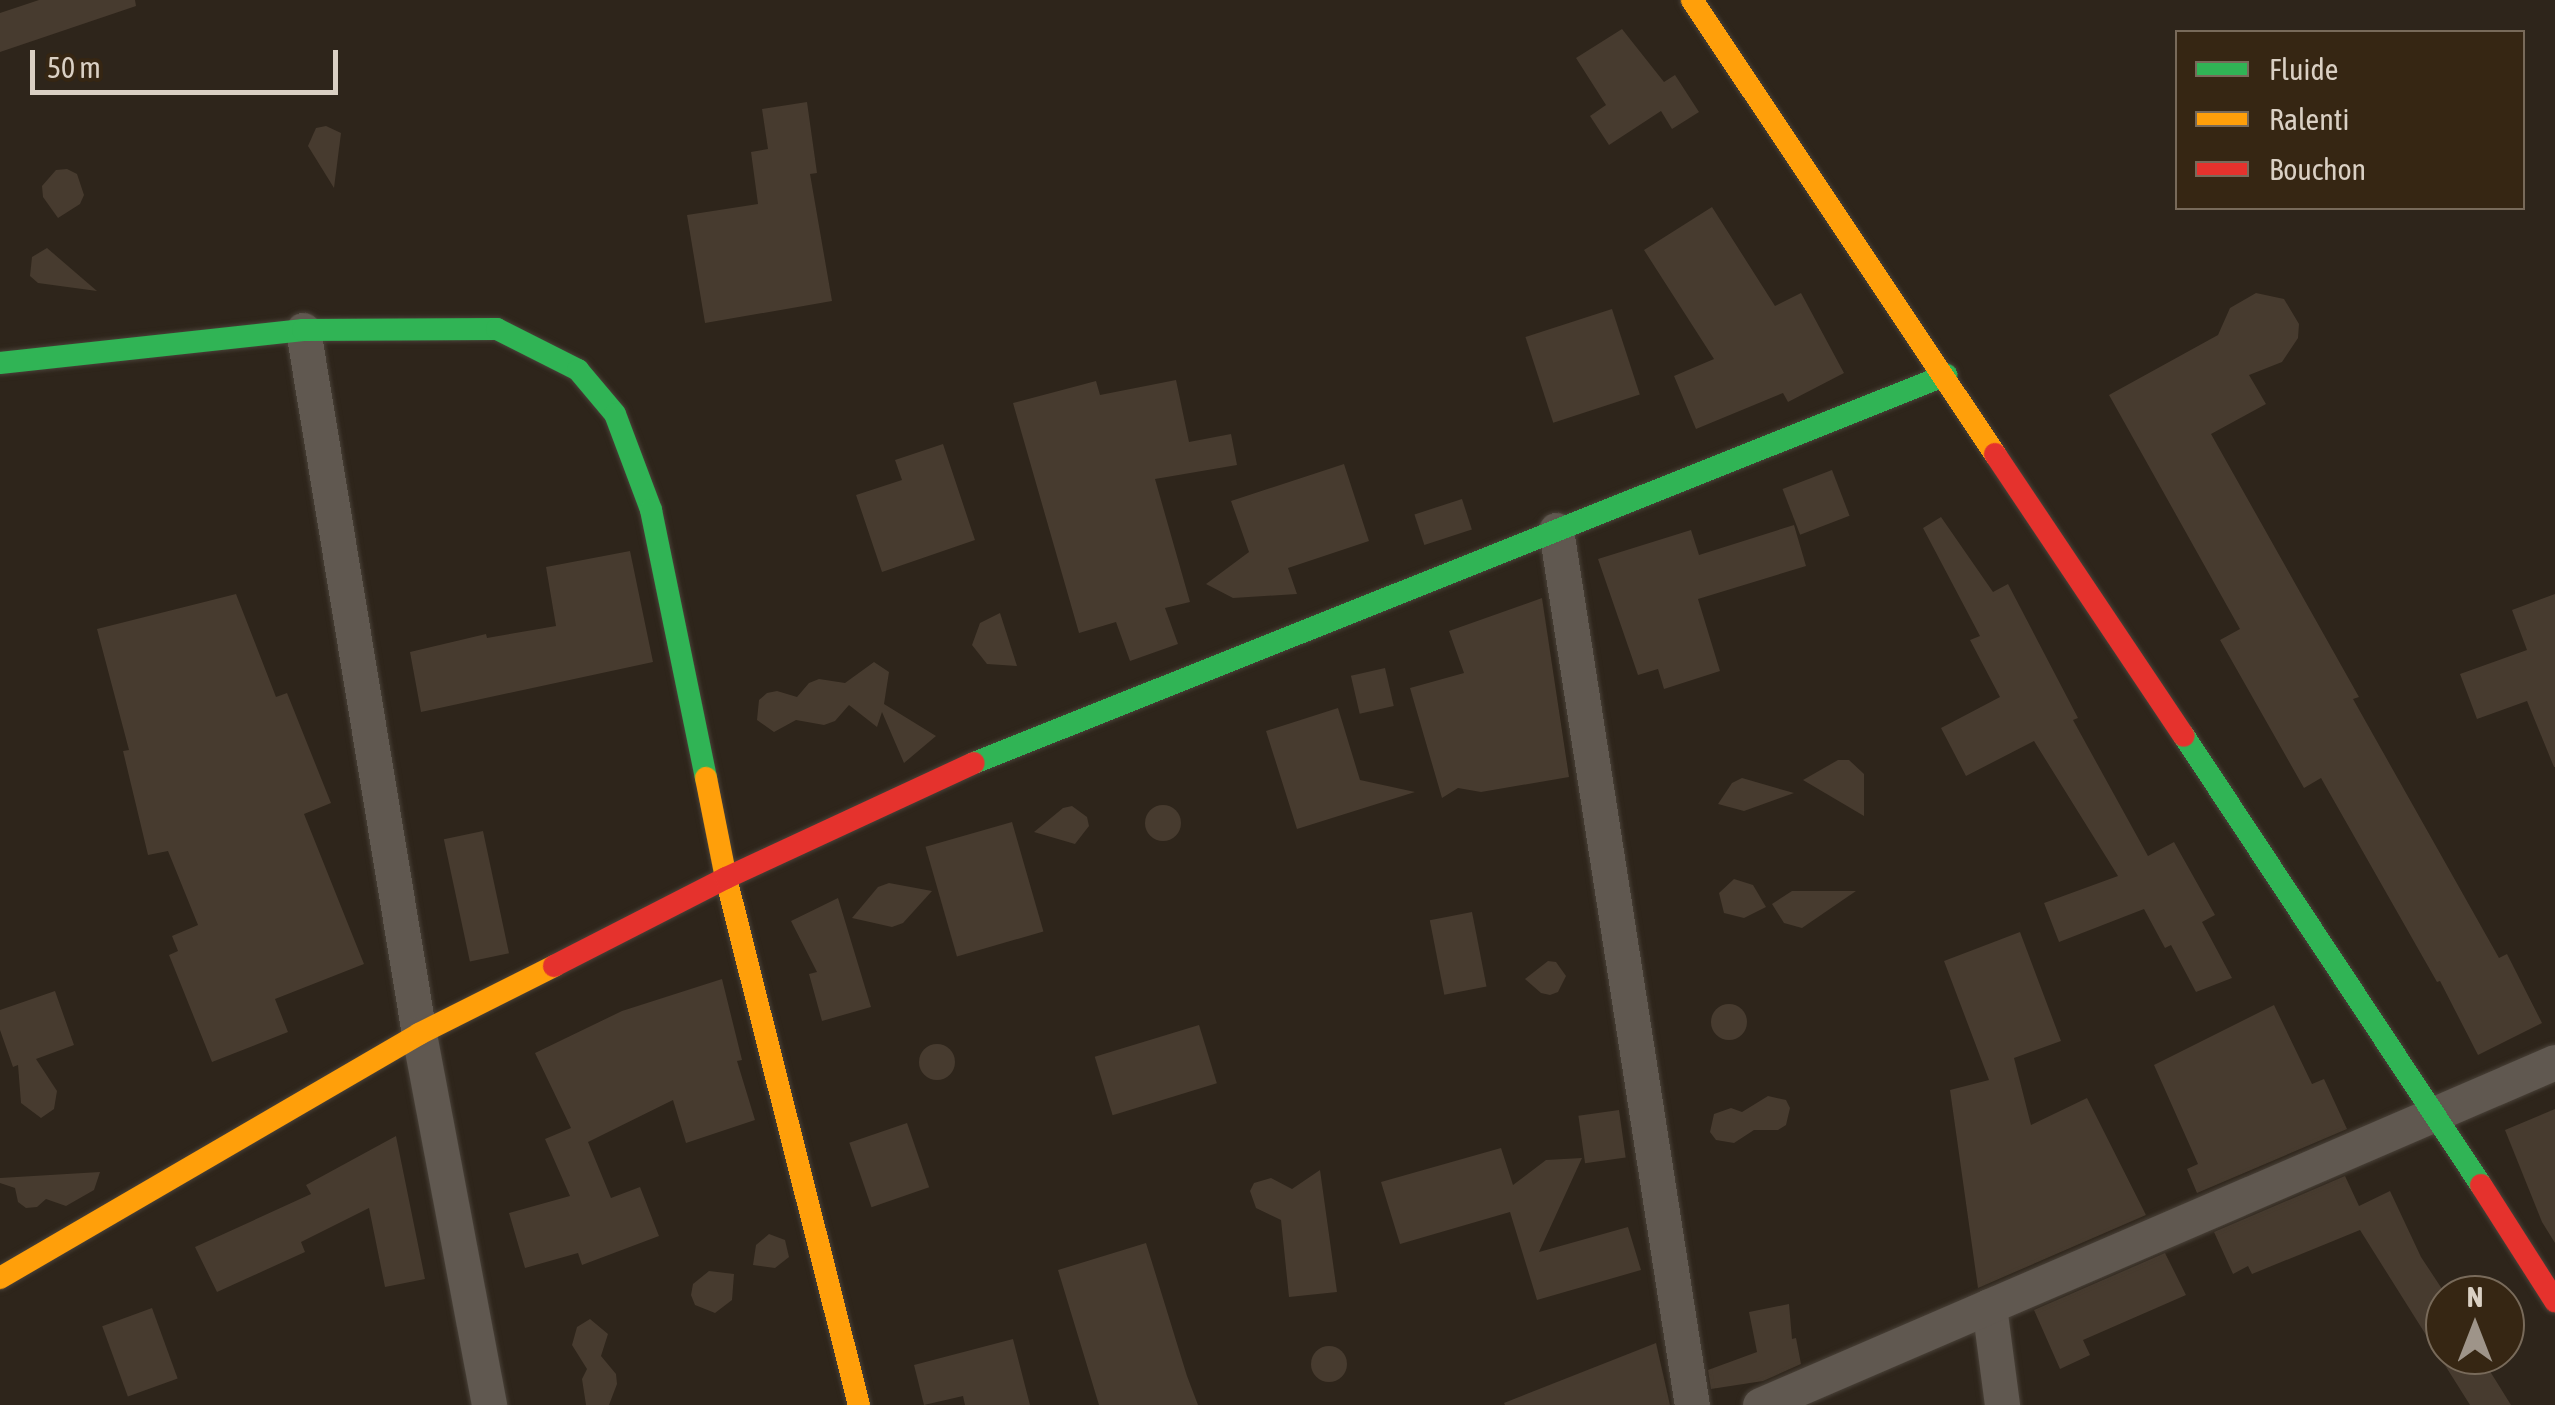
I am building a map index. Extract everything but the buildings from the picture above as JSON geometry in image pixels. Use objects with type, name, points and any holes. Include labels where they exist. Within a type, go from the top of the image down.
[{"type":"main road","points":[[1692,0],[2437,1114],[2555,1301]]},
{"type":"main road","points":[[0,363],[302,330],[497,329],[578,370],[615,414],[651,510],[726,878],[859,1405]]},
{"type":"main road","points":[[0,1278],[419,1034],[726,878],[1003,749],[1946,375]]},
{"type":"street","points":[[302,330],[419,1034],[489,1405]]},
{"type":"street","points":[[1556,530],[1692,1405]]},
{"type":"street","points":[[1760,1405],[2555,1062]]},
{"type":"street","points":[[1989,1306],[2002,1405]]},
{"type":"traffic: fast","points":[[0,363],[303,330],[497,329],[578,370],[615,414],[651,510],[706,778]]},
{"type":"traffic: fast","points":[[974,763],[1946,375]]},
{"type":"traffic: fast","points":[[2184,736],[2481,1185]]},
{"type":"traffic: slow","points":[[1692,0],[1995,454]]},
{"type":"traffic: slow","points":[[706,778],[726,878],[859,1405]]},
{"type":"traffic: slow","points":[[0,1278],[419,1034],[554,966]]},
{"type":"traffic: jam","points":[[1995,454],[2184,736]]},
{"type":"traffic: jam","points":[[554,966],[726,878],[974,763]]},
{"type":"traffic: jam","points":[[2481,1185],[2555,1301]]}]
